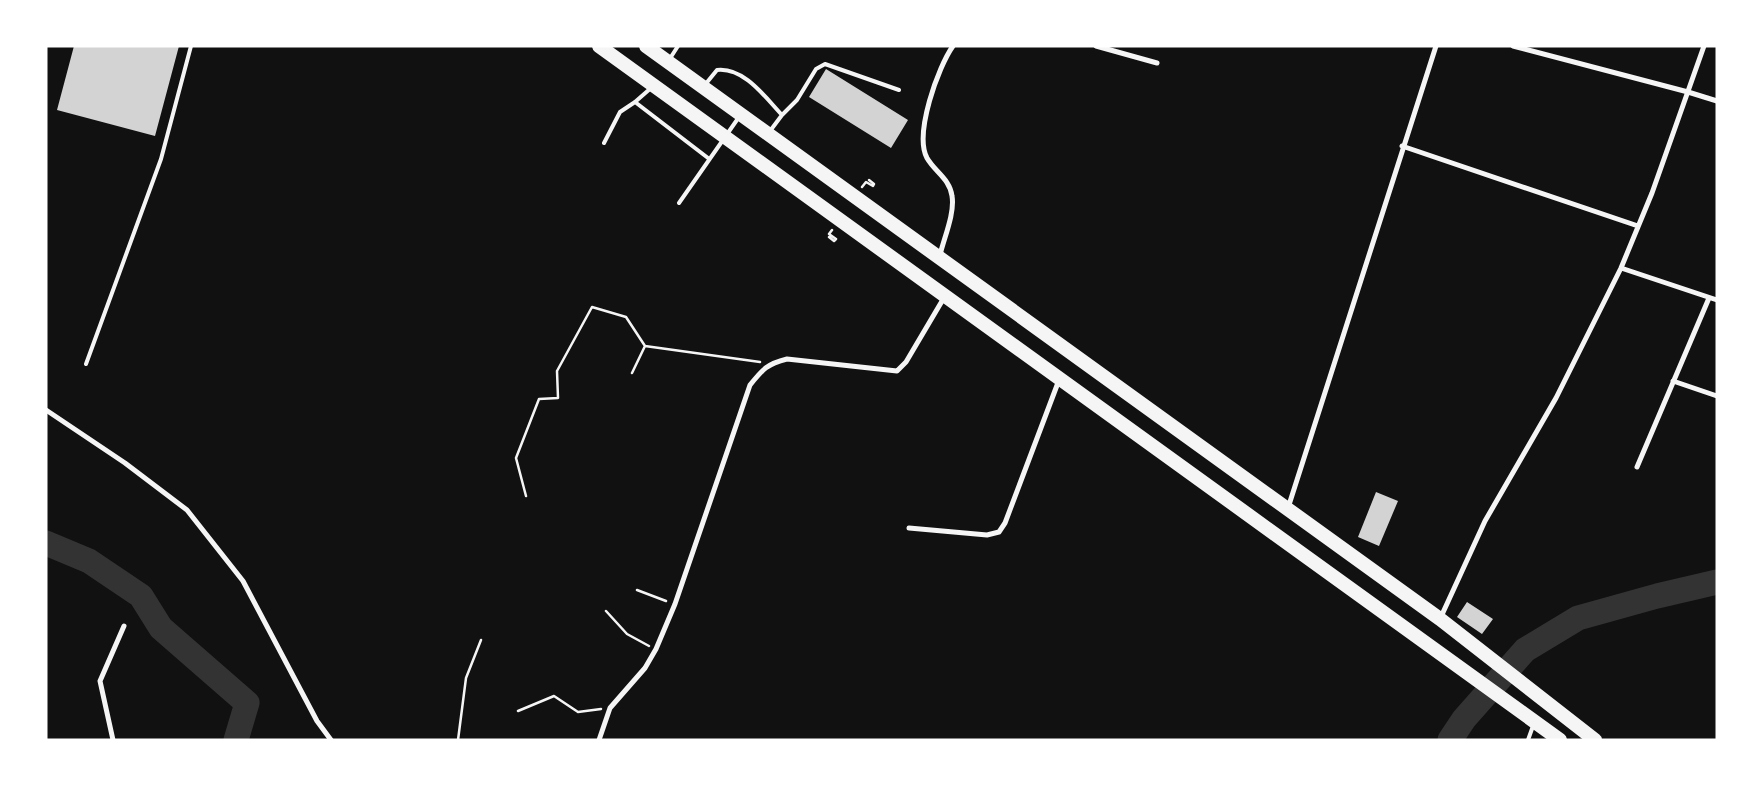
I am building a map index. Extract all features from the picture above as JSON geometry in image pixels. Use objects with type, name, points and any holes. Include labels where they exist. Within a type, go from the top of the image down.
[{"type":"highway","points":[[599,46],[1560,740]]},
{"type":"highway","points":[[646,46],[1440,618],[1595,740]]},
{"type":"street","points":[[939,258],[953,197],[949,184],[928,159],[923,148],[923,137],[925,119],[946,58],[953,46]]},
{"type":"street","points":[[1096,46],[1157,63]]},
{"type":"street","points":[[1287,509],[1402,146],[1436,46]]},
{"type":"street","points":[[1513,46],[1717,101]]},
{"type":"street","points":[[1440,618],[1485,521],[1556,398],[1621,268],[1704,46]]},
{"type":"street","points":[[1402,146],[1638,226]]},
{"type":"street","points":[[1621,268],[1717,300]]},
{"type":"street","points":[[599,740],[610,708],[645,668],[656,649],[675,604],[750,385],[769,363],[787,358],[897,371],[906,362],[946,296]]},
{"type":"street","points":[[1637,467],[1709,298]]},
{"type":"street","points":[[909,528],[987,534],[998,532],[1005,523],[1059,380]]},
{"type":"street","points":[[1673,381],[1717,396]]},
{"type":"street","points":[[46,410],[125,463],[187,510],[243,581],[317,721],[332,740]]},
{"type":"street","points":[[113,740],[100,682],[124,626]]},
{"type":"lane","points":[[86,364],[161,159],[191,46]]},
{"type":"lane","points":[[668,62],[678,46]]},
{"type":"lane","points":[[767,134],[797,100],[816,69],[825,64],[899,90]]},
{"type":"lane","points":[[704,87],[717,70],[730,70],[749,81],[782,116]]},
{"type":"lane","points":[[604,143],[620,112],[635,102],[652,86]]},
{"type":"lane","points":[[635,102],[708,158]]},
{"type":"lane","points":[[679,203],[708,158],[740,115]]},
{"type":"lane","points":[[1528,740],[1540,726]]},
{"type":"path","points":[[866,182],[872,186],[874,184],[869,180],[867,184],[873,187]]},
{"type":"path","points":[[829,234],[836,239],[834,241],[829,237],[831,234],[837,239]]},
{"type":"path","points":[[526,496],[516,458],[539,399],[558,398],[557,371],[592,307],[626,317],[645,346],[769,363]]},
{"type":"path","points":[[632,372],[645,346]]},
{"type":"path","points":[[637,590],[675,604]]},
{"type":"path","points":[[606,611],[627,634],[656,649]]},
{"type":"path","points":[[458,740],[466,678],[481,640]]},
{"type":"path","points":[[518,711],[554,696],[578,712],[610,708]]},
{"type":"building","points":[[74,46],[179,46],[155,136],[57,110]]},
{"type":"building","points":[[826,69],[908,120],[891,148],[809,97]]},
{"type":"building","points":[[1376,492],[1398,501],[1379,546],[1358,537]]},
{"type":"building","points":[[1467,602],[1493,619],[1482,634],[1457,617]]},
{"type":"waterway","points":[[46,543],[89,561],[141,596],[161,628],[247,703],[236,740]]},
{"type":"waterway","points":[[1450,740],[1464,719],[1525,650],[1578,618],[1717,582]]}]
